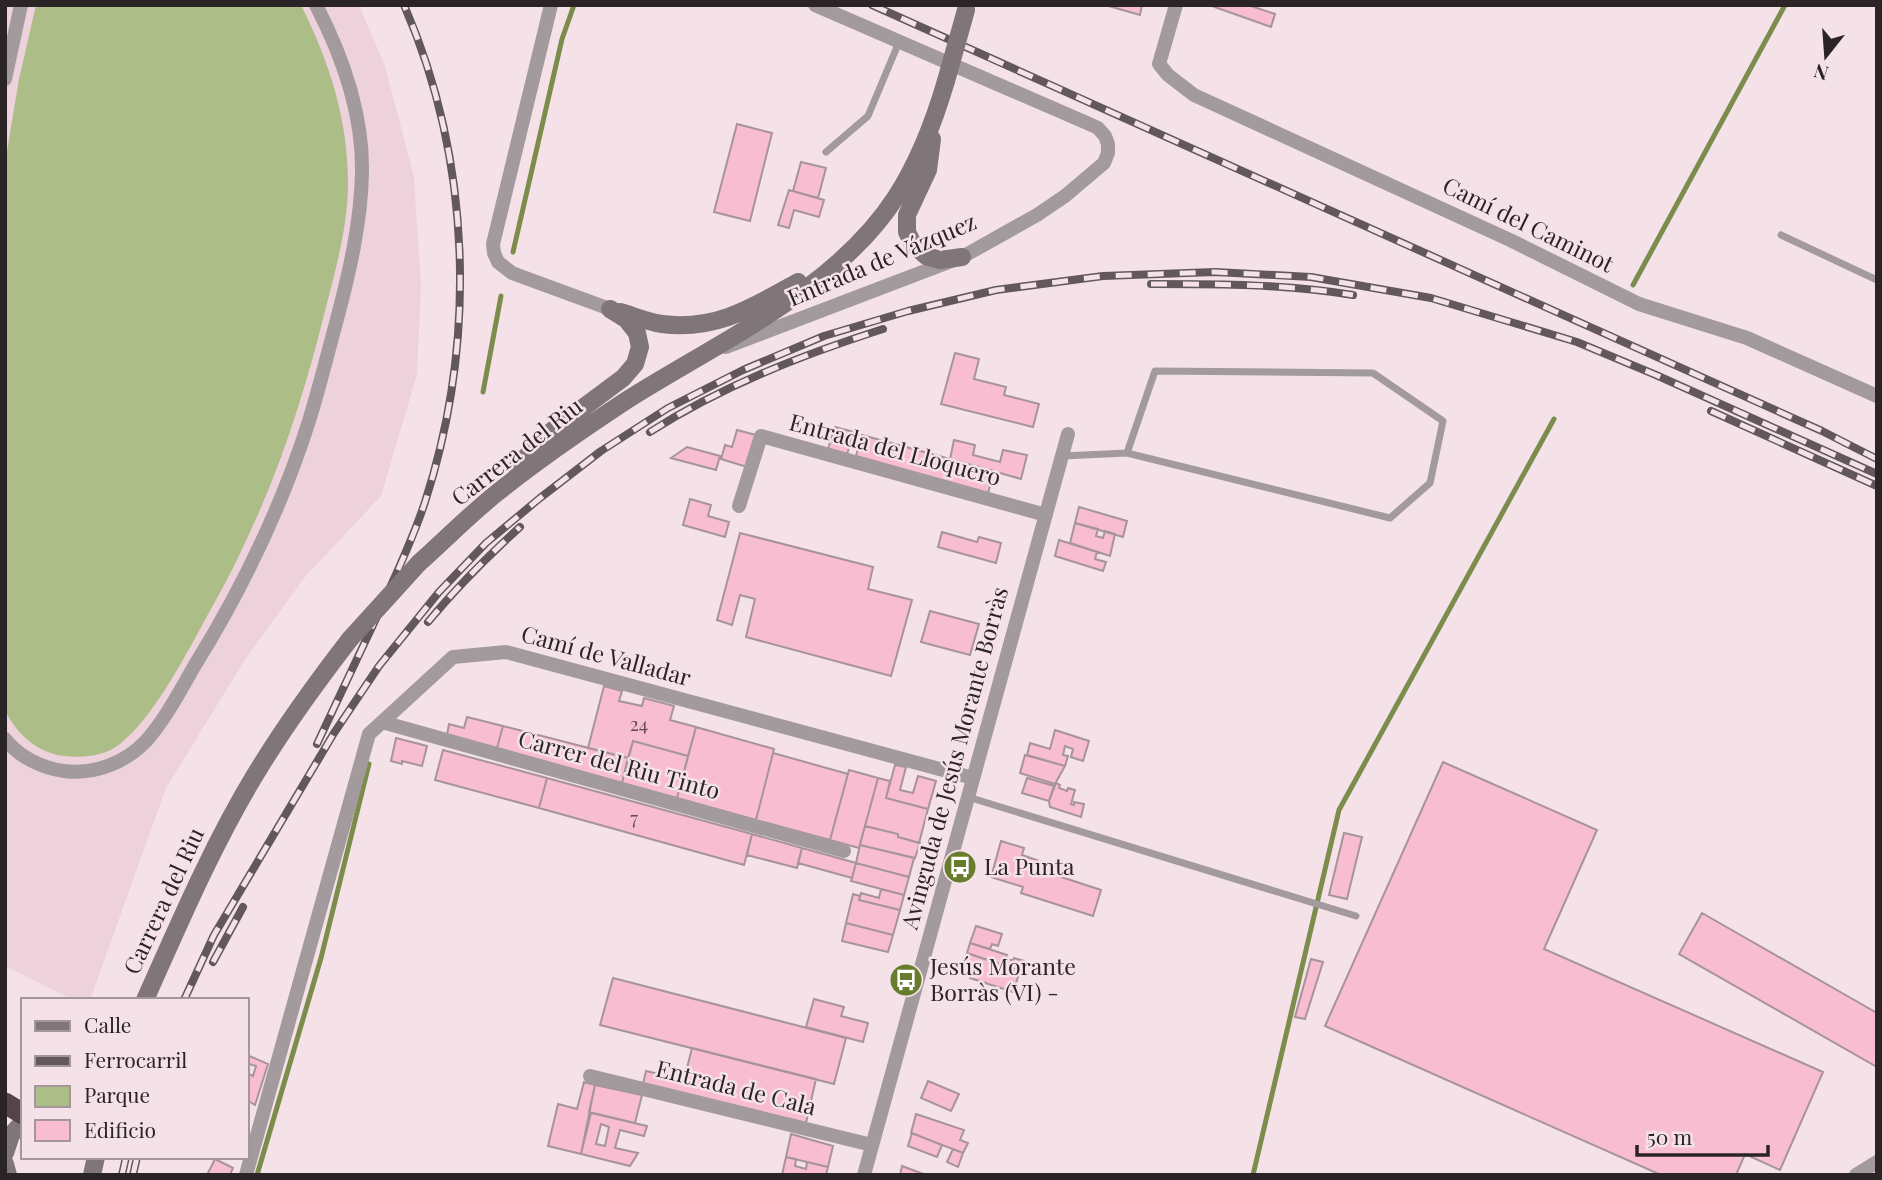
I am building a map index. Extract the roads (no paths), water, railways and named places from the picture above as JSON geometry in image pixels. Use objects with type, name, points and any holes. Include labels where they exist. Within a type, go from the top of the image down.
[{"type":"highway","points":[[5,1103],[21,1113]]},
{"type":"street","points":[[5,79],[21,5]]},
{"type":"street","points":[[5,739],[34,762],[53,769],[74,772],[95,771],[112,765],[138,747],[161,719],[205,649],[250,566],[272,517],[301,443],[321,381],[345,287],[359,207],[362,172],[355,106],[332,36],[316,5]]},
{"type":"street","points":[[551,5],[493,244],[498,261],[512,272],[610,309],[660,323],[688,325],[719,321],[759,304],[850,252]]},
{"type":"street","name":"Entrada de Vázquez","points":[[698,356],[774,330],[962,257],[1065,196],[1104,163],[1108,153],[1108,144],[1098,128],[815,5]]},
{"type":"street","name":"Camí del Caminot","points":[[1176,5],[1159,64],[1168,75],[1194,95],[1510,240],[1639,304],[1747,338],[1877,396]]},
{"type":"street","name":"Carrera del Riu","points":[[146,998],[197,885],[250,784],[290,720],[350,639],[419,563],[495,494],[576,434],[776,310],[850,252],[895,198],[921,151],[934,121],[967,8]]},
{"type":"street","points":[[934,121],[928,170],[907,215],[908,232],[914,244],[926,256],[940,260],[962,257]]},
{"type":"street","points":[[495,494],[541,439],[624,378],[635,364],[640,347],[637,333],[626,319],[610,309]]},
{"type":"street","name":"Avinguda de Jesús Morante Borràs","points":[[863,1175],[1068,434]]},
{"type":"street","name":"Entrada del Lloquero","points":[[739,506],[761,436],[1046,515]]},
{"type":"street","name":"Camí de Valladar","points":[[246,1175],[369,734],[453,657],[506,652],[973,778]]},
{"type":"street","name":"Carrer del Riu Tinto","points":[[382,722],[844,851]]},
{"type":"street","name":"Entrada de Cala","points":[[590,1076],[872,1145]]},
{"type":"street","points":[[5,1153],[11,1135],[21,1124]]},
{"type":"street","points":[[1856,1175],[1877,1162]]},
{"type":"street","points":[[5,1164],[8,1175]]},
{"type":"lane","points":[[826,152],[868,116],[899,42]]},
{"type":"lane","points":[[1781,236],[1877,280]]},
{"type":"lane","points":[[1062,456],[1127,453],[1390,518],[1430,483],[1443,421],[1373,373],[1155,371],[1127,453]]},
{"type":"lane","points":[[968,797],[1356,916]]},
{"type":"waterway","points":[[513,252],[562,39],[574,5]]},
{"type":"waterway","points":[[1633,285],[1785,5]]},
{"type":"waterway","points":[[483,392],[501,296]]},
{"type":"waterway","points":[[1253,1175],[1339,810],[1554,419]]},
{"type":"waterway","points":[[257,1175],[321,958],[369,764]]},
{"type":"railway","points":[[317,744],[380,610],[420,516],[442,441],[453,378],[459,315],[460,252],[454,188],[443,126],[427,65],[404,5]]},
{"type":"railway","points":[[872,5],[1822,431],[1877,459]]},
{"type":"railway","points":[[185,998],[214,935],[334,733],[379,666],[439,592],[486,543],[601,451],[668,408],[743,370],[824,336],[908,311],[996,290],[1103,276],[1215,272],[1311,277],[1431,298],[1577,342],[1877,474]]},
{"type":"railway","points":[[1151,284],[1277,287],[1353,295]]},
{"type":"railway","points":[[650,432],[705,400],[763,373],[883,329]]},
{"type":"railway","points":[[1711,411],[1877,486]]},
{"type":"railway","points":[[428,622],[472,573],[520,527]]},
{"type":"railway","points":[[213,962],[243,907]]},
{"type":"railway","points":[[122,1175],[126,1159]]},
{"type":"railway","points":[[133,1175],[137,1159]]},
{"type":"place","name":"La Punta","points":[[960,867]]},
{"type":"place","name":"Jesús Morante Borràs (VI) -","points":[[906,980]]}]
